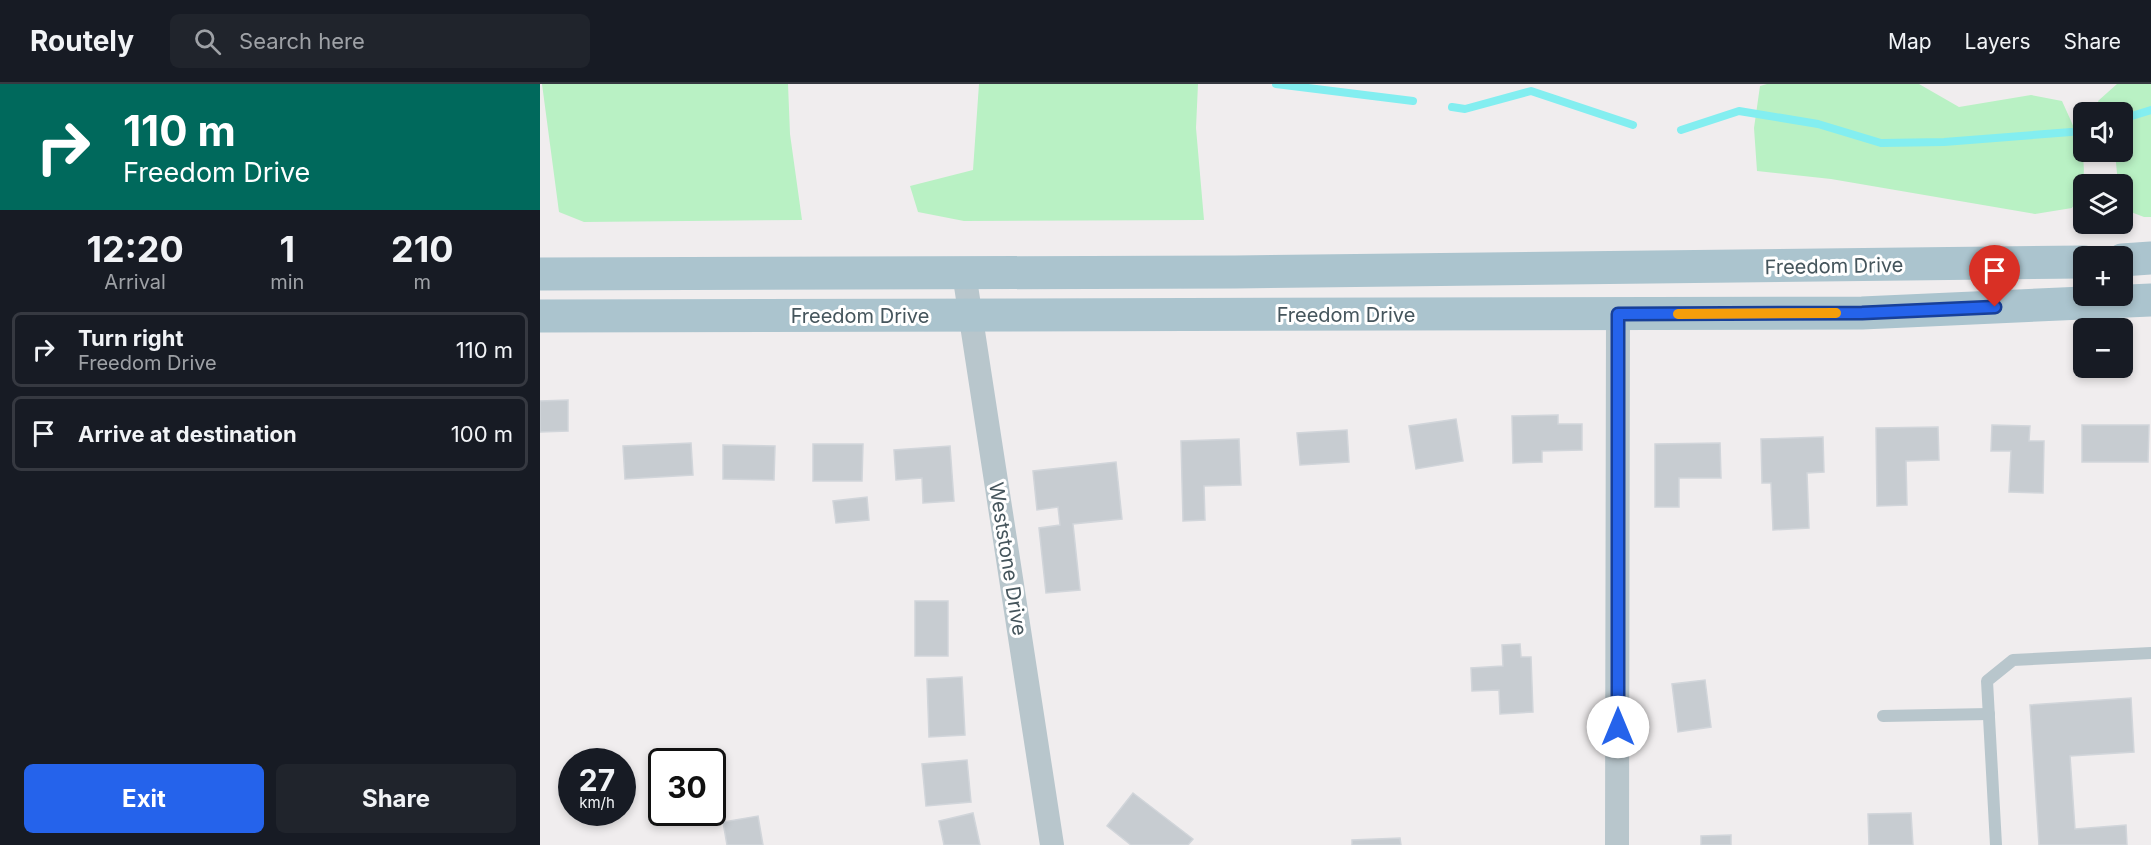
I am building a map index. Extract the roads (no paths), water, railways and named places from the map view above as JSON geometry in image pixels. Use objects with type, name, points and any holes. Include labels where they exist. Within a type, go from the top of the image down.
[{"type":"main road","points":[[2133,259],[2151,258]]},
{"type":"main road","name":"Freedom Drive","points":[[540,274],[1804,267],[2073,262]]},
{"type":"main road","name":"Freedom Drive","points":[[540,316],[1862,313],[2151,300]]},
{"type":"street","name":"Weststone Drive","points":[[964,273],[1052,845]]},
{"type":"street","points":[[1617,845],[1618,314]]},
{"type":"lane","points":[[1996,845],[1986,681],[2013,660],[2151,653]]},
{"type":"lane","points":[[1883,716],[1989,714]]},
{"type":"waterway","points":[[1276,84],[1413,101]]},
{"type":"waterway","points":[[1452,107],[1465,109],[1531,91],[1633,125]]},
{"type":"waterway","points":[[2133,116],[2151,110]]},
{"type":"waterway","points":[[1681,130],[1739,111],[1818,124],[1881,143],[1944,142],[2071,132]]}]
